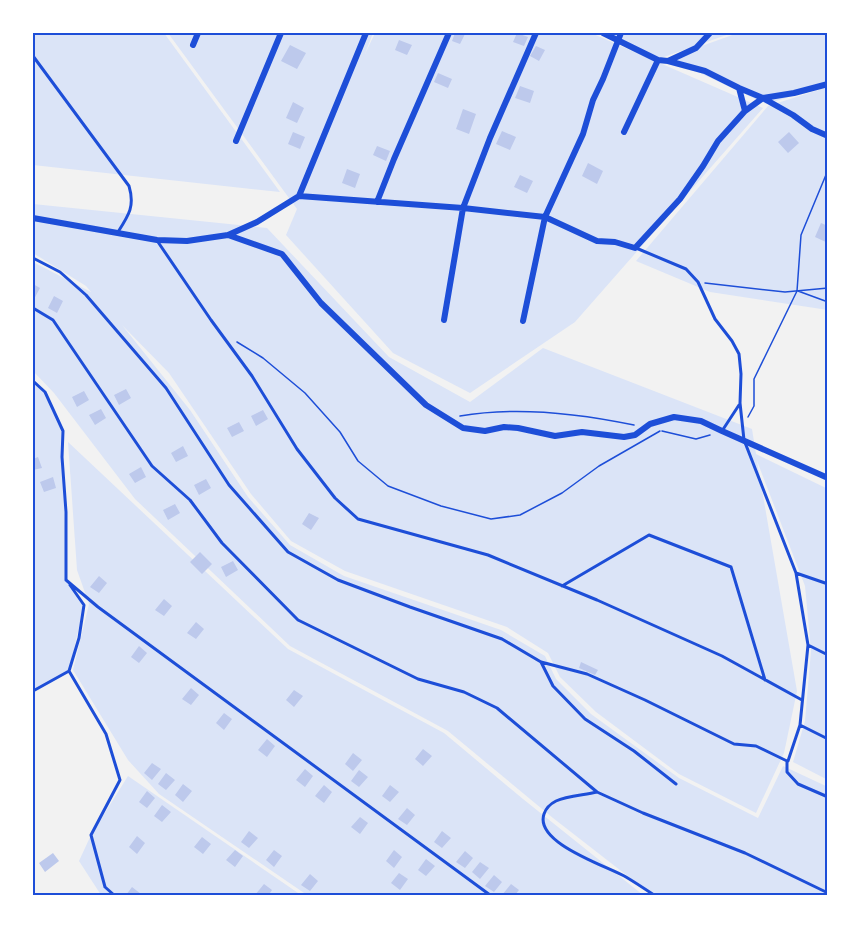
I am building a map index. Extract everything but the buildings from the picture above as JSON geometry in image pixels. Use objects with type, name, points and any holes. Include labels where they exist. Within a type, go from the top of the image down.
[{"type":"street","points":[[193,45],[198,33]]},
{"type":"street","points":[[236,141],[281,33]]},
{"type":"street","points":[[33,218],[157,240],[187,240],[228,235],[257,222],[299,196],[366,33]]},
{"type":"street","points":[[377,202],[449,33]]},
{"type":"street","points":[[444,320],[463,208],[490,138],[536,33]]},
{"type":"street","points":[[603,33],[658,60],[705,72],[763,98],[812,129],[828,136]]},
{"type":"street","points":[[523,321],[545,217],[583,134],[593,100],[621,33]]},
{"type":"street","points":[[668,62],[696,48],[710,33]]},
{"type":"street","points":[[624,132],[658,60]]},
{"type":"street","points":[[299,196],[463,208],[545,217],[597,241],[615,242],[635,248],[680,199],[718,141],[745,111],[763,98],[828,84]]},
{"type":"street","points":[[739,88],[745,111]]},
{"type":"street","points":[[228,235],[282,254],[321,303],[426,405],[463,428],[485,431],[504,427],[555,435],[582,432],[624,437],[635,435],[650,423],[674,417],[701,421],[828,478]]},
{"type":"lane","points":[[33,56],[129,186],[133,199],[129,214],[117,234]]},
{"type":"lane","points":[[157,240],[252,376],[297,449],[335,498],[358,519],[488,555],[722,656],[802,700]]},
{"type":"lane","points":[[635,248],[686,269],[698,282],[715,319],[739,354],[740,403],[744,440],[796,573],[808,645],[800,725],[788,761],[787,772],[798,784],[828,797]]},
{"type":"lane","points":[[33,258],[60,273],[86,295],[166,388],[229,485],[288,552],[338,580],[502,639],[541,662],[587,674],[734,744],[756,746],[788,761]]},
{"type":"lane","points":[[33,308],[53,320],[152,466],[190,500],[222,543],[298,620],[418,679],[464,692],[497,708],[597,792],[643,813],[745,853],[828,893]]},
{"type":"lane","points":[[33,381],[45,393],[63,431],[66,580],[84,605],[79,638],[69,671],[33,691]]},
{"type":"lane","points":[[722,431],[740,403]]},
{"type":"lane","points":[[562,586],[649,535],[731,567],[765,680]]},
{"type":"lane","points":[[796,573],[828,584]]},
{"type":"lane","points":[[66,580],[98,607],[490,895]]},
{"type":"lane","points":[[808,645],[828,655]]},
{"type":"lane","points":[[541,662],[553,686],[585,719],[634,751],[676,784]]},
{"type":"lane","points":[[69,671],[106,734],[120,780],[91,835],[105,887],[114,895]]},
{"type":"lane","points":[[800,725],[828,738]]},
{"type":"lane","points":[[597,792],[560,799],[552,803],[543,816],[542,824],[563,847],[626,877],[654,895]]},
{"type":"path","points":[[743,427],[754,406],[754,379],[797,291],[801,235],[828,170]]},
{"type":"path","points":[[698,282],[785,292],[828,288]]},
{"type":"path","points":[[797,291],[828,302]]},
{"type":"path","points":[[237,343],[263,358],[305,393],[340,432],[358,460],[388,486],[441,506],[491,519],[520,515],[528,511],[562,493],[598,466],[660,431]]},
{"type":"path","points":[[447,419],[478,413],[531,411],[610,420],[696,439],[722,431]]},
{"type":"shaded area","points":[[33,33],[164,33],[280,192],[33,165]]},
{"type":"shaded area","points":[[168,33],[373,33],[365,54],[375,33],[591,33],[763,108],[575,322],[470,393],[393,353],[286,235],[297,209]]},
{"type":"shaded area","points":[[603,33],[732,33],[661,58]]},
{"type":"shaded area","points":[[738,33],[828,33],[828,85],[766,104],[668,58]]},
{"type":"shaded area","points":[[828,87],[828,310],[710,292],[636,261],[768,106]]},
{"type":"shaded area","points":[[33,204],[267,228],[389,357],[470,402],[543,348],[752,429],[756,454],[828,489],[828,780],[793,762],[805,721],[811,651],[805,586],[757,461],[797,691],[784,753],[756,813],[679,774],[596,712],[560,677],[548,653],[507,627],[345,571],[291,541],[251,494],[169,373],[122,325],[190,410],[248,497],[290,545],[344,576],[501,630],[545,656],[556,679],[591,714],[679,778],[758,818],[783,766],[828,787],[828,895],[652,895],[553,818],[448,731],[290,646],[135,499],[54,393],[33,371],[33,262],[91,292],[86,286],[33,253]]},
{"type":"shaded area","points":[[33,380],[42,390],[63,431],[66,580],[84,605],[69,671],[33,691]]},
{"type":"shaded area","points":[[68,442],[288,649],[444,733],[643,895],[307,895],[159,794],[128,760],[73,670],[89,604],[77,570]]},
{"type":"shaded area","points":[[128,776],[301,895],[101,895],[79,861],[91,835]]}]
